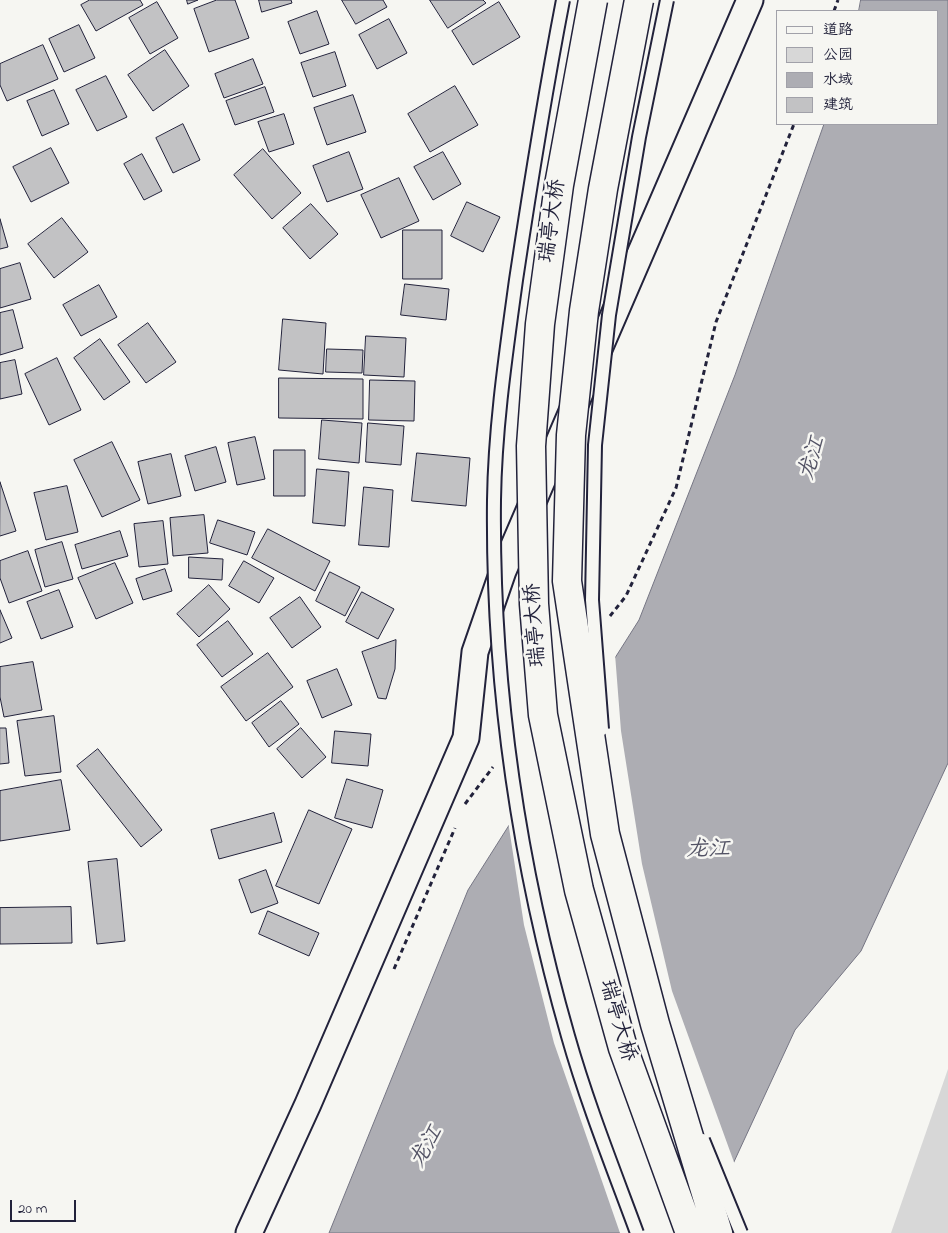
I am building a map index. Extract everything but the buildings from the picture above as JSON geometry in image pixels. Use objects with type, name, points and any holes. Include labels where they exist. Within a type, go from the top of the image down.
[{"type":"main road","name":"瑞亭大桥","points":[[594,0],[558,185],[540,324],[531,446],[534,604],[543,715],[579,890],[623,1048],[690,1233]]},
{"type":"main road","name":"瑞亭大桥","points":[[639,0],[603,189],[584,310],[571,435],[567,581],[605,834],[655,1024],[718,1233]]},
{"type":"street","points":[[249,1233],[308,1104],[466,738],[474,652],[503,571],[750,0]]},
{"type":"lane","points":[[563,0],[527,205],[503,371],[494,499],[498,651],[514,801],[538,922],[569,1038],[637,1233]]},
{"type":"lane","points":[[615,812],[603,737],[592,600],[595,445],[610,306],[639,137],[667,0]]},
{"type":"lane","points":[[618,831],[624,869],[654,998],[700,1134],[741,1233]]},
{"type":"green space","points":[[948,1069],[948,1233],[891,1233]]},
{"type":"water","name":"龙江","points":[[861,0],[948,0],[948,763],[861,951],[795,1030],[701,1233],[329,1233],[468,890],[639,620],[735,375],[824,125],[938,125],[938,10],[859,10]]},
{"type":"pier","points":[[615,654],[621,731],[642,864],[672,991],[735,1165],[703,1233],[620,1233],[554,1043],[524,925],[508,821]]}]
